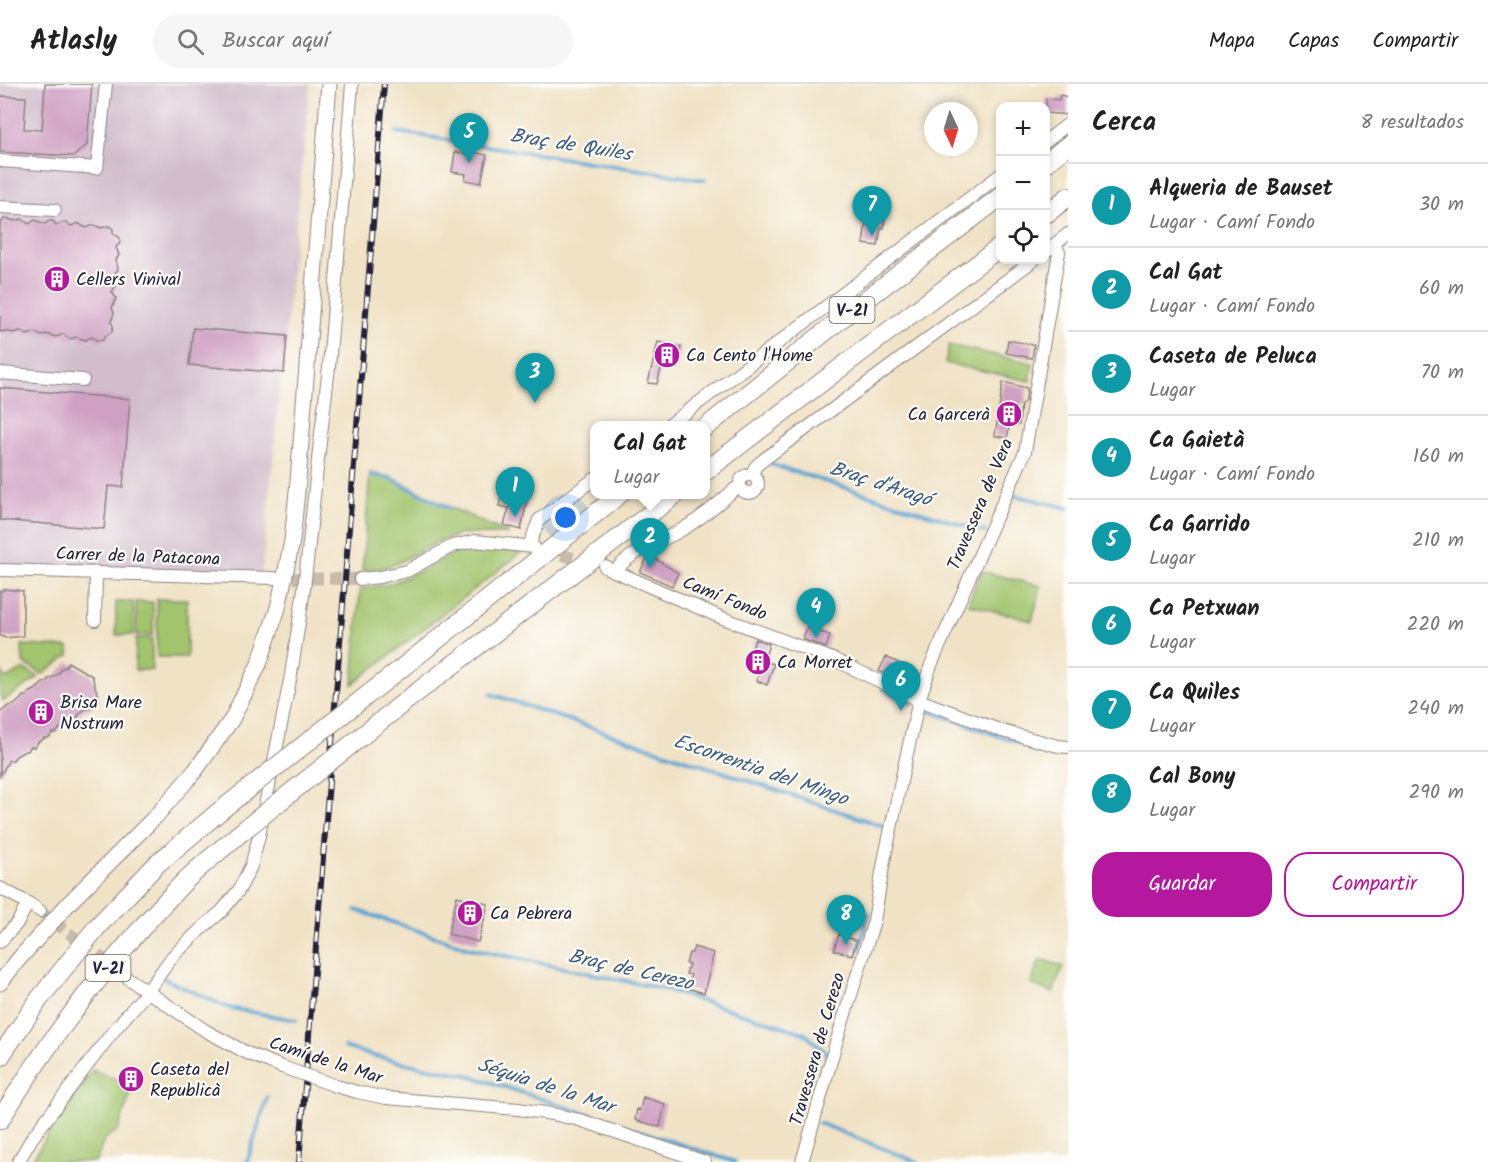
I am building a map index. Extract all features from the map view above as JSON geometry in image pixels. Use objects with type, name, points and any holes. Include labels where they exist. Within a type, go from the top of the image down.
[{"type":"highway","points":[[1050,160],[1068,146]]},
{"type":"highway","points":[[1050,211],[1068,197]]},
{"type":"highway","name":"V-21","points":[[710,422],[996,200]]},
{"type":"highway","name":"V-21","points":[[710,467],[996,251]]},
{"type":"highway","name":"V-21","points":[[0,1057],[40,998],[97,927],[158,864],[220,811],[615,499]]},
{"type":"highway","name":"V-21","points":[[0,1120],[27,1075],[69,1016],[182,884],[239,834],[407,700],[670,499]]},
{"type":"main road","points":[[0,983],[70,902],[156,816],[195,771],[232,719],[259,664],[278,608],[292,541],[329,84]]},
{"type":"street","points":[[0,161],[97,168],[106,84]]},
{"type":"street","points":[[18,1162],[32,1138],[108,1038],[147,992],[172,957],[222,911],[239,890],[251,866],[291,675],[304,589],[329,367],[352,84]]},
{"type":"street","points":[[1050,138],[1068,124]]},
{"type":"street","points":[[675,421],[996,178]]},
{"type":"street","points":[[0,207],[55,210]]},
{"type":"street","points":[[1057,250],[1068,234]]},
{"type":"street","name":"Travessera de Vera","points":[[919,700],[931,664],[1025,452],[1057,250]]},
{"type":"street","name":"Camí Fondo","points":[[1029,264],[763,460],[751,475],[741,478],[740,487],[700,518],[610,569],[720,617],[833,659],[919,700],[1002,731],[1068,747]]},
{"type":"street","points":[[0,373],[83,380]]},
{"type":"street","points":[[360,579],[407,571],[453,546],[475,541],[532,546],[539,520],[590,482]]},
{"type":"street","name":"Carrer de la Patacona","points":[[0,570],[274,578]]},
{"type":"street","points":[[95,620],[96,573]]},
{"type":"street","name":"Travessera de Cerezo","points":[[802,1162],[874,921],[886,852],[919,700]]},
{"type":"street","points":[[0,888],[40,911]]},
{"type":"street","points":[[0,942],[18,922],[28,903]]},
{"type":"street","name":"Camí de la Mar","points":[[129,978],[206,1031],[247,1053],[336,1086],[386,1098],[552,1114],[580,1120],[705,1162]]},
{"type":"shaded area","points":[[0,84],[310,84],[261,581],[0,571]]},
{"type":"green space","points":[[949,345],[1033,363],[1030,381],[945,363]]},
{"type":"green space","points":[[370,473],[391,477],[509,534],[462,534],[439,541],[392,566],[362,571]]},
{"type":"green space","points":[[462,549],[522,552],[353,684],[360,589],[390,584]]},
{"type":"green space","points":[[981,571],[1041,586],[1032,621],[968,604]]},
{"type":"green space","points":[[157,599],[187,599],[187,657],[157,657]]},
{"type":"green space","points":[[116,602],[133,602],[133,635],[116,635]]},
{"type":"green space","points":[[136,602],[153,602],[153,635],[136,635]]},
{"type":"green space","points":[[136,638],[152,638],[152,670],[135,670]]},
{"type":"green space","points":[[22,645],[66,647],[69,648],[69,655],[43,674],[23,663]]},
{"type":"green space","points":[[0,669],[6,679],[24,669],[39,677],[3,701],[0,695]]},
{"type":"green space","points":[[1040,959],[1063,966],[1053,993],[1031,984]]},
{"type":"green space","points":[[93,1070],[133,1086],[118,1131],[105,1138],[96,1162],[31,1162],[59,1116]]},
{"type":"building","points":[[45,84],[92,84],[87,145],[74,156],[0,152],[0,96],[26,97],[24,129],[42,130]]},
{"type":"building","points":[[1060,95],[1068,97],[1068,115],[1050,113],[1050,102],[1046,102],[1046,98],[1059,100]]},
{"type":"building","points":[[455,152],[487,155],[481,183],[465,180],[466,174],[452,172]]},
{"type":"building","points":[[867,213],[885,215],[884,228],[881,228],[878,246],[863,244]]},
{"type":"building","name":"Cellers Vinival","points":[[6,218],[14,221],[22,219],[29,224],[35,220],[45,224],[53,221],[56,225],[64,222],[71,226],[78,223],[86,228],[94,225],[101,228],[109,226],[113,229],[113,233],[120,239],[116,247],[119,255],[116,260],[118,269],[113,276],[117,284],[112,292],[116,298],[112,308],[114,313],[111,322],[112,332],[103,340],[99,341],[92,337],[85,340],[76,337],[70,339],[63,334],[56,337],[46,334],[41,336],[35,332],[27,335],[21,331],[0,332],[0,225]]},
{"type":"building","points":[[193,328],[287,336],[284,373],[189,365]]},
{"type":"building","points":[[1008,340],[1034,345],[1032,358],[1006,353]]},
{"type":"building","name":"Ca Cento l'Home","points":[[658,342],[681,347],[677,368],[662,365],[657,384],[648,383]]},
{"type":"building","name":"Ca Garcerà","points":[[1003,382],[1027,388],[1026,400],[1021,405],[1019,425],[1010,424],[1007,438],[995,436]]},
{"type":"building","points":[[0,388],[130,399],[123,487],[108,486],[104,529],[0,520]]},
{"type":"building","points":[[503,490],[528,496],[521,530],[504,525],[509,508],[499,506]]},
{"type":"building","points":[[649,555],[678,573],[672,586],[640,572]]},
{"type":"building","points":[[4,589],[23,591],[23,636],[5,638],[0,636],[0,591]]},
{"type":"building","points":[[807,628],[830,635],[826,648],[803,639]]},
{"type":"building","name":"Ca Morret","points":[[755,639],[769,644],[764,661],[774,664],[767,685],[757,681],[758,672],[747,667]]},
{"type":"building","points":[[886,657],[919,673],[914,689],[879,671]]},
{"type":"building","name":"Brisa Mare Nostrum","points":[[68,662],[92,676],[99,699],[98,703],[80,713],[71,723],[60,728],[56,733],[52,733],[50,737],[38,742],[35,747],[30,747],[28,751],[9,760],[0,776],[0,713],[59,673]]},
{"type":"building","name":"Ca Pebrera","points":[[457,896],[488,904],[478,942],[448,934]]},
{"type":"building","points":[[839,934],[857,941],[852,955],[834,950]]},
{"type":"building","points":[[694,947],[714,953],[704,993],[687,988],[691,975],[686,974],[689,964],[686,964],[689,953],[692,953]]},
{"type":"building","points":[[643,1097],[665,1104],[660,1127],[635,1120]]},
{"type":"waterway","name":"Braç de Quiles","points":[[397,132],[705,180]]},
{"type":"waterway","name":"Braç d'Aragó","points":[[767,463],[985,532]]},
{"type":"waterway","points":[[370,475],[390,478],[449,508]]},
{"type":"waterway","name":"Braç d'Aragó","points":[[994,534],[996,535],[1013,495],[1068,508]]},
{"type":"waterway","points":[[883,689],[912,704]]},
{"type":"waterway","name":"Escorrentia del Mingo","points":[[491,694],[886,827],[886,829]]},
{"type":"waterway","points":[[924,709],[1016,742],[1041,747]]},
{"type":"waterway","name":"Braç de Cerezo","points":[[356,910],[469,948],[664,989],[804,1033],[827,1053],[826,1057]]},
{"type":"waterway","name":"Escorrentia del Mingo","points":[[859,949],[869,913]]},
{"type":"waterway","name":"Séquia de la Mar","points":[[163,978],[229,1008],[296,1020]]},
{"type":"waterway","name":"Séquia de la Mar","points":[[344,1047],[418,1066],[468,1075],[735,1162]]},
{"type":"waterway","points":[[247,1162],[267,1097]]},
{"type":"waterway","name":"Braç de Cerezo","points":[[819,1123],[917,1162]]},
{"type":"tunnel","points":[[544,550],[591,563]]},
{"type":"tunnel","points":[[275,578],[360,579]]},
{"type":"tunnel","points":[[40,911],[129,979]]},
{"type":"railway","points":[[299,1162],[384,84]]},
{"type":"place","name":"Ca Garrido","points":[[469,163]]},
{"type":"place","name":"Ca Quiles","points":[[872,236]]},
{"type":"place","name":"Cellers Vinival","points":[[57,279]]},
{"type":"place","name":"Ca Cento l'Home","points":[[667,355]]},
{"type":"place","name":"Caseta de Peluca","points":[[535,403]]},
{"type":"place","name":"Ca Garcerà","points":[[1009,414]]},
{"type":"place","name":"Alqueria de Bauset","points":[[515,517]]},
{"type":"place","name":"Cal Gat","points":[[650,568]]},
{"type":"place","name":"Ca Gaietà","points":[[816,638]]},
{"type":"place","name":"Ca Morret","points":[[758,662]]},
{"type":"place","name":"Ca Petxuan","points":[[901,711]]},
{"type":"place","name":"Brisa Mare Nostrum","points":[[41,712]]},
{"type":"place","name":"Ca Pebrera","points":[[470,913]]},
{"type":"place","name":"Cal Bony","points":[[846,945]]},
{"type":"place","name":"Caseta del Republicà","points":[[131,1079]]}]
